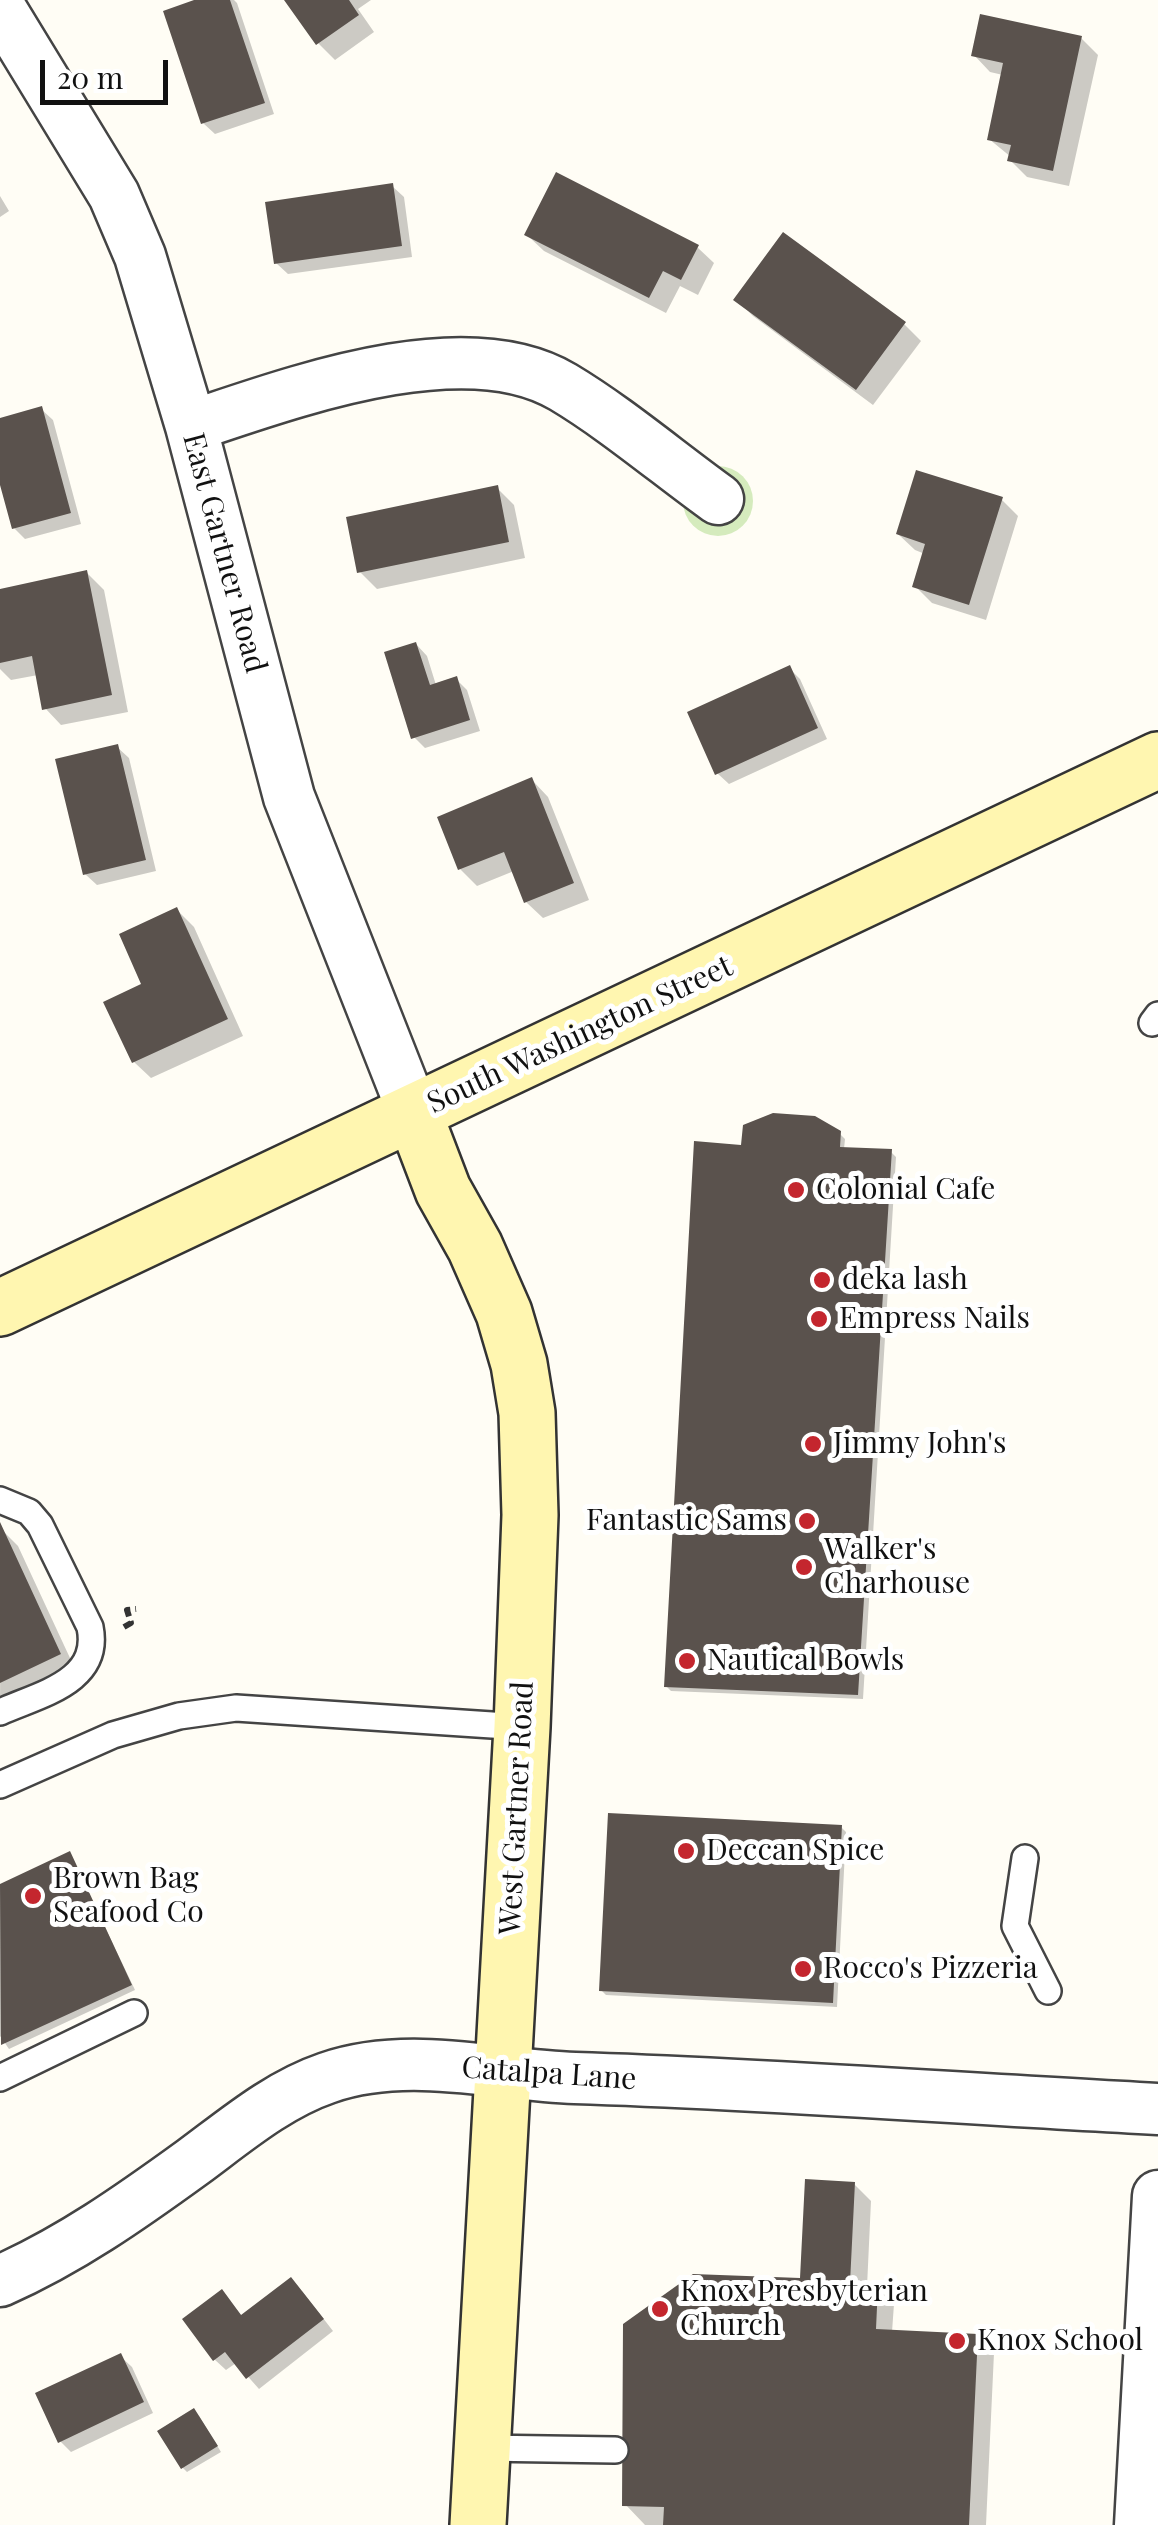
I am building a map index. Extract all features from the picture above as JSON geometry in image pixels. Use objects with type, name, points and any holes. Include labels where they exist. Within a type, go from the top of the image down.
[{"type":"street","name":"East Gartner Road","points":[[0,8],[114,195],[140,256],[191,426],[289,797],[414,1114]]},
{"type":"street","points":[[191,426],[353,376],[477,363],[517,370],[560,385],[718,500]]},
{"type":"street","name":"South Washington Street","points":[[0,1308],[1158,760]]},
{"type":"street","name":"West Gartner Road","points":[[414,1114],[444,1190],[504,1313],[519,1364],[527,1413],[530,1515],[522,1727],[478,2525]]},
{"type":"street","name":"Catalpa Lane","points":[[0,2281],[105,2226],[260,2113],[324,2079],[361,2068],[417,2065],[1158,2110]]},
{"type":"street","points":[[1140,2525],[1158,2196]]},
{"type":"lane","points":[[0,1500],[29,1512],[40,1525],[90,1627],[92,1655],[82,1670],[53,1688],[0,1712]]},
{"type":"lane","points":[[0,1785],[113,1735],[179,1716],[236,1708],[522,1727]]},
{"type":"lane","points":[[1024,1858],[1015,1926],[1048,1990]]},
{"type":"lane","points":[[0,2078],[134,2013]]},
{"type":"lane","points":[[482,2448],[615,2450]]},
{"type":"green space","points":[[718,466],[742,477],[753,501],[742,525],[718,536],[694,525],[683,501],[694,477]]},
{"type":"building","points":[[194,0],[230,0],[265,103],[201,124],[163,11]]},
{"type":"building","points":[[284,0],[349,0],[359,15],[316,45]]},
{"type":"building","points":[[980,14],[1082,36],[1053,171],[1007,161],[1011,145],[987,140],[1003,63],[971,56]]},
{"type":"building","points":[[556,172],[699,245],[681,280],[663,271],[649,298],[524,235]]},
{"type":"building","points":[[393,183],[402,246],[274,264],[265,202]]},
{"type":"building","points":[[783,232],[906,322],[856,390],[733,300]]},
{"type":"building","points":[[42,406],[71,513],[12,529],[0,485],[0,418]]},
{"type":"building","points":[[916,470],[1003,497],[969,605],[912,587],[925,544],[896,534]]},
{"type":"building","points":[[498,485],[509,542],[357,573],[346,517]]},
{"type":"building","points":[[87,570],[112,695],[42,710],[32,656],[0,663],[0,589]]},
{"type":"building","points":[[416,642],[430,685],[457,676],[470,720],[411,739],[384,652]]},
{"type":"building","points":[[790,665],[818,728],[715,775],[687,712]]},
{"type":"building","points":[[118,744],[146,860],[83,875],[55,759]]},
{"type":"building","points":[[532,777],[574,883],[524,903],[504,852],[458,870],[437,817]]},
{"type":"building","points":[[177,907],[228,1019],[132,1063],[103,1002],[141,984],[119,934]]},
{"type":"building","points":[[773,1113],[815,1116],[841,1131],[840,1147],[892,1149],[858,1695],[664,1687],[694,1141],[741,1145],[743,1125]]},
{"type":"building","points":[[0,1522],[61,1654],[0,1683]]},
{"type":"building","points":[[608,1813],[842,1825],[833,2003],[599,1991]]},
{"type":"building","points":[[70,1851],[132,1985],[1,2045],[0,1884]]},
{"type":"building","points":[[805,2179],[855,2182],[850,2283],[878,2285],[876,2329],[978,2334],[969,2525],[663,2525],[664,2507],[622,2506],[623,2324],[693,2274],[800,2278]]},
{"type":"building","points":[[291,2277],[324,2319],[246,2379],[225,2352],[213,2361],[182,2319],[222,2289],[241,2315]]},
{"type":"building","points":[[121,2353],[144,2402],[58,2443],[35,2393]]},
{"type":"building","points":[[194,2408],[218,2446],[181,2469],[157,2431]]},
{"type":"place","name":"Colonial Cafe","points":[[796,1190]]},
{"type":"place","name":"deka lash","points":[[822,1280]]},
{"type":"place","name":"Empress Nails","points":[[819,1319]]},
{"type":"place","name":"Jimmy John's","points":[[813,1444]]},
{"type":"place","name":"Fantastic Sams","points":[[807,1521]]},
{"type":"place","name":"Walker's Charhouse","points":[[804,1567]]},
{"type":"place","name":"Nautical Bowls","points":[[687,1661]]},
{"type":"place","name":"Deccan Spice","points":[[686,1851]]},
{"type":"place","name":"Brown Bag Seafood Co","points":[[33,1896]]},
{"type":"place","name":"Rocco's Pizzeria","points":[[803,1969]]},
{"type":"place","name":"Knox Presbyterian Church","points":[[660,2309]]},
{"type":"place","name":"Knox School","points":[[957,2341]]}]
